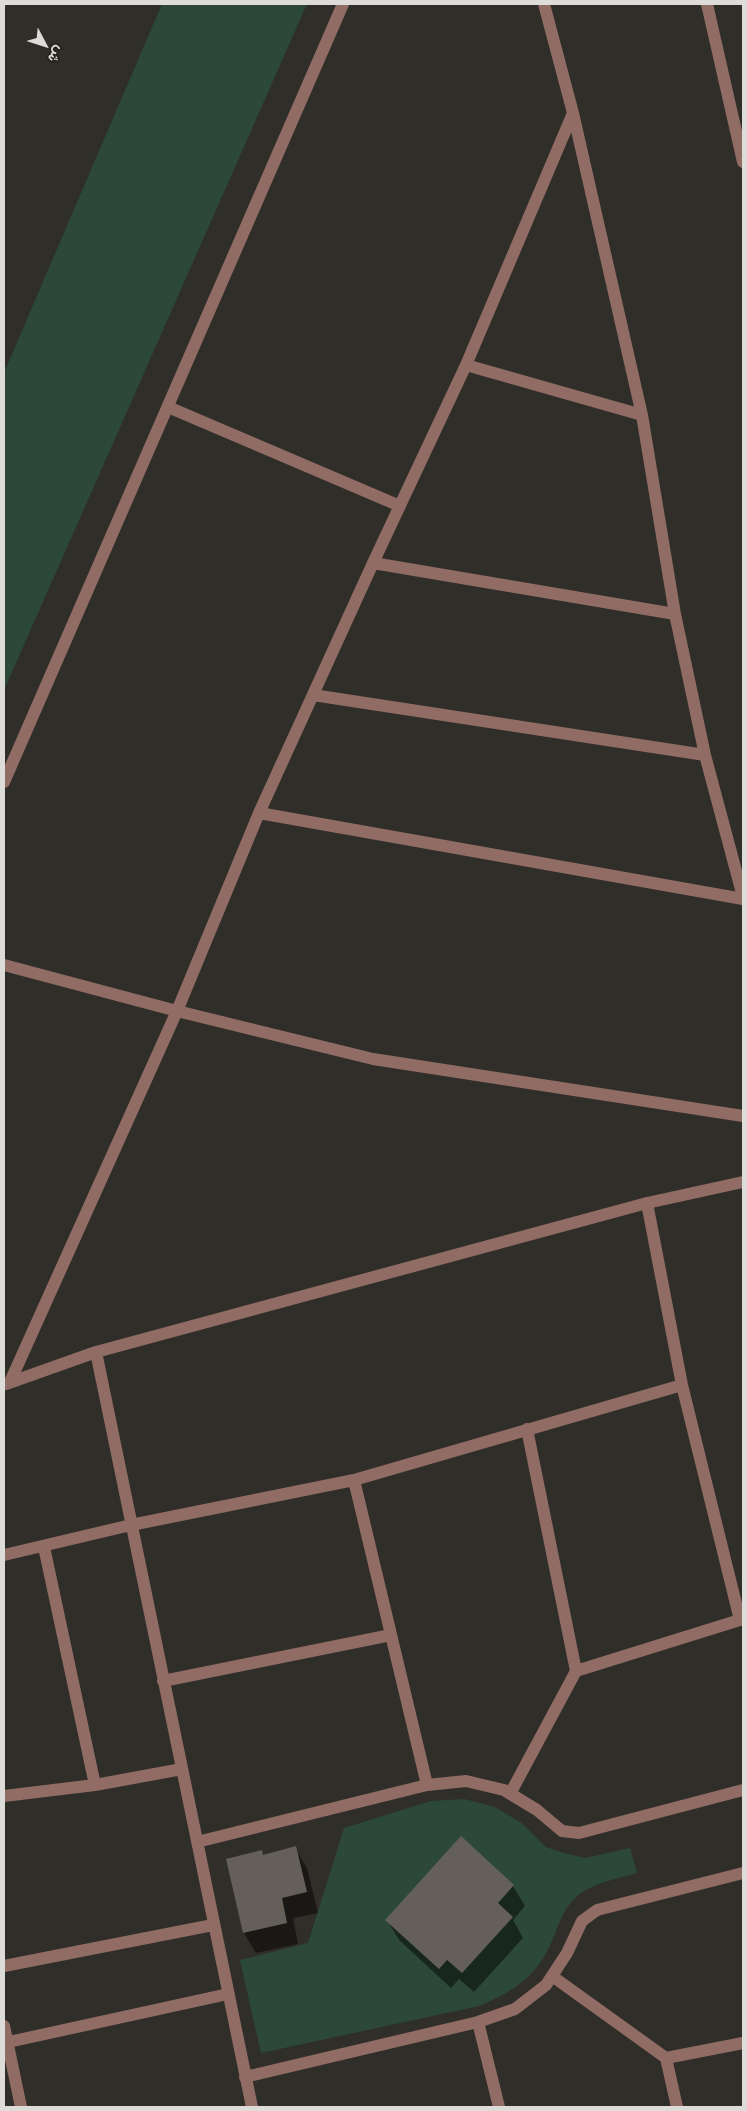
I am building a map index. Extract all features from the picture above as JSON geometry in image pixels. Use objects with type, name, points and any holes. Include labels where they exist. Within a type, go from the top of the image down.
[{"type":"street","points":[[4,782],[344,4]]},
{"type":"street","points":[[259,813],[743,898],[705,755],[675,614],[642,415],[573,113],[544,4]]},
{"type":"street","points":[[707,4],[742,155]]},
{"type":"street","points":[[7,1383],[177,1012],[259,813],[466,365],[573,113]]},
{"type":"street","points":[[466,365],[642,415]]},
{"type":"street","points":[[168,407],[400,506]]},
{"type":"street","points":[[373,563],[675,614]]},
{"type":"street","points":[[313,695],[705,755]]},
{"type":"street","points":[[4,965],[177,1012],[373,1059],[743,1116]]},
{"type":"street","points":[[7,1383],[96,1352],[647,1203],[743,1182]]},
{"type":"street","points":[[576,1670],[742,1620],[682,1385],[647,1203]]},
{"type":"street","points":[[96,1352],[252,2107]]},
{"type":"street","points":[[4,1556],[131,1525],[354,1480],[682,1385]]},
{"type":"street","points":[[510,1794],[576,1670],[527,1429]]},
{"type":"street","points":[[354,1480],[427,1784]]},
{"type":"street","points":[[44,1547],[95,1784]]},
{"type":"street","points":[[163,1682],[391,1635]]},
{"type":"street","points":[[4,1796],[95,1784],[182,1769]]},
{"type":"street","points":[[196,1842],[427,1784],[466,1781],[504,1790],[537,1810],[562,1831],[579,1834],[743,1790]]},
{"type":"street","points":[[245,2077],[478,2022],[515,2009],[546,1985],[568,1953],[582,1921],[597,1910],[743,1874]]},
{"type":"street","points":[[4,1966],[214,1925]]},
{"type":"street","points":[[552,1976],[666,2058],[677,2107]]},
{"type":"street","points":[[5,2043],[228,1994]]},
{"type":"street","points":[[478,2022],[499,2107]]},
{"type":"street","points":[[4,2026],[5,2043],[21,2107]]},
{"type":"street","points":[[666,2058],[743,2043]]},
{"type":"green space","points":[[162,4],[307,4],[4,690],[4,373]]},
{"type":"green space","points":[[464,1799],[495,1807],[523,1824],[546,1847],[564,1853],[585,1858],[630,1848],[637,1873],[589,1888],[576,1897],[564,1912],[546,1954],[539,1965],[523,1982],[503,1995],[479,2006],[261,2053],[240,1960],[308,1943],[344,1828],[431,1801]]},
{"type":"building","points":[[461,1836],[514,1885],[498,1903],[513,1917],[462,1973],[447,1960],[439,1969],[385,1920]]},
{"type":"building","points":[[296,1846],[307,1892],[282,1898],[287,1923],[243,1933],[226,1859],[262,1850],[263,1855]]}]
